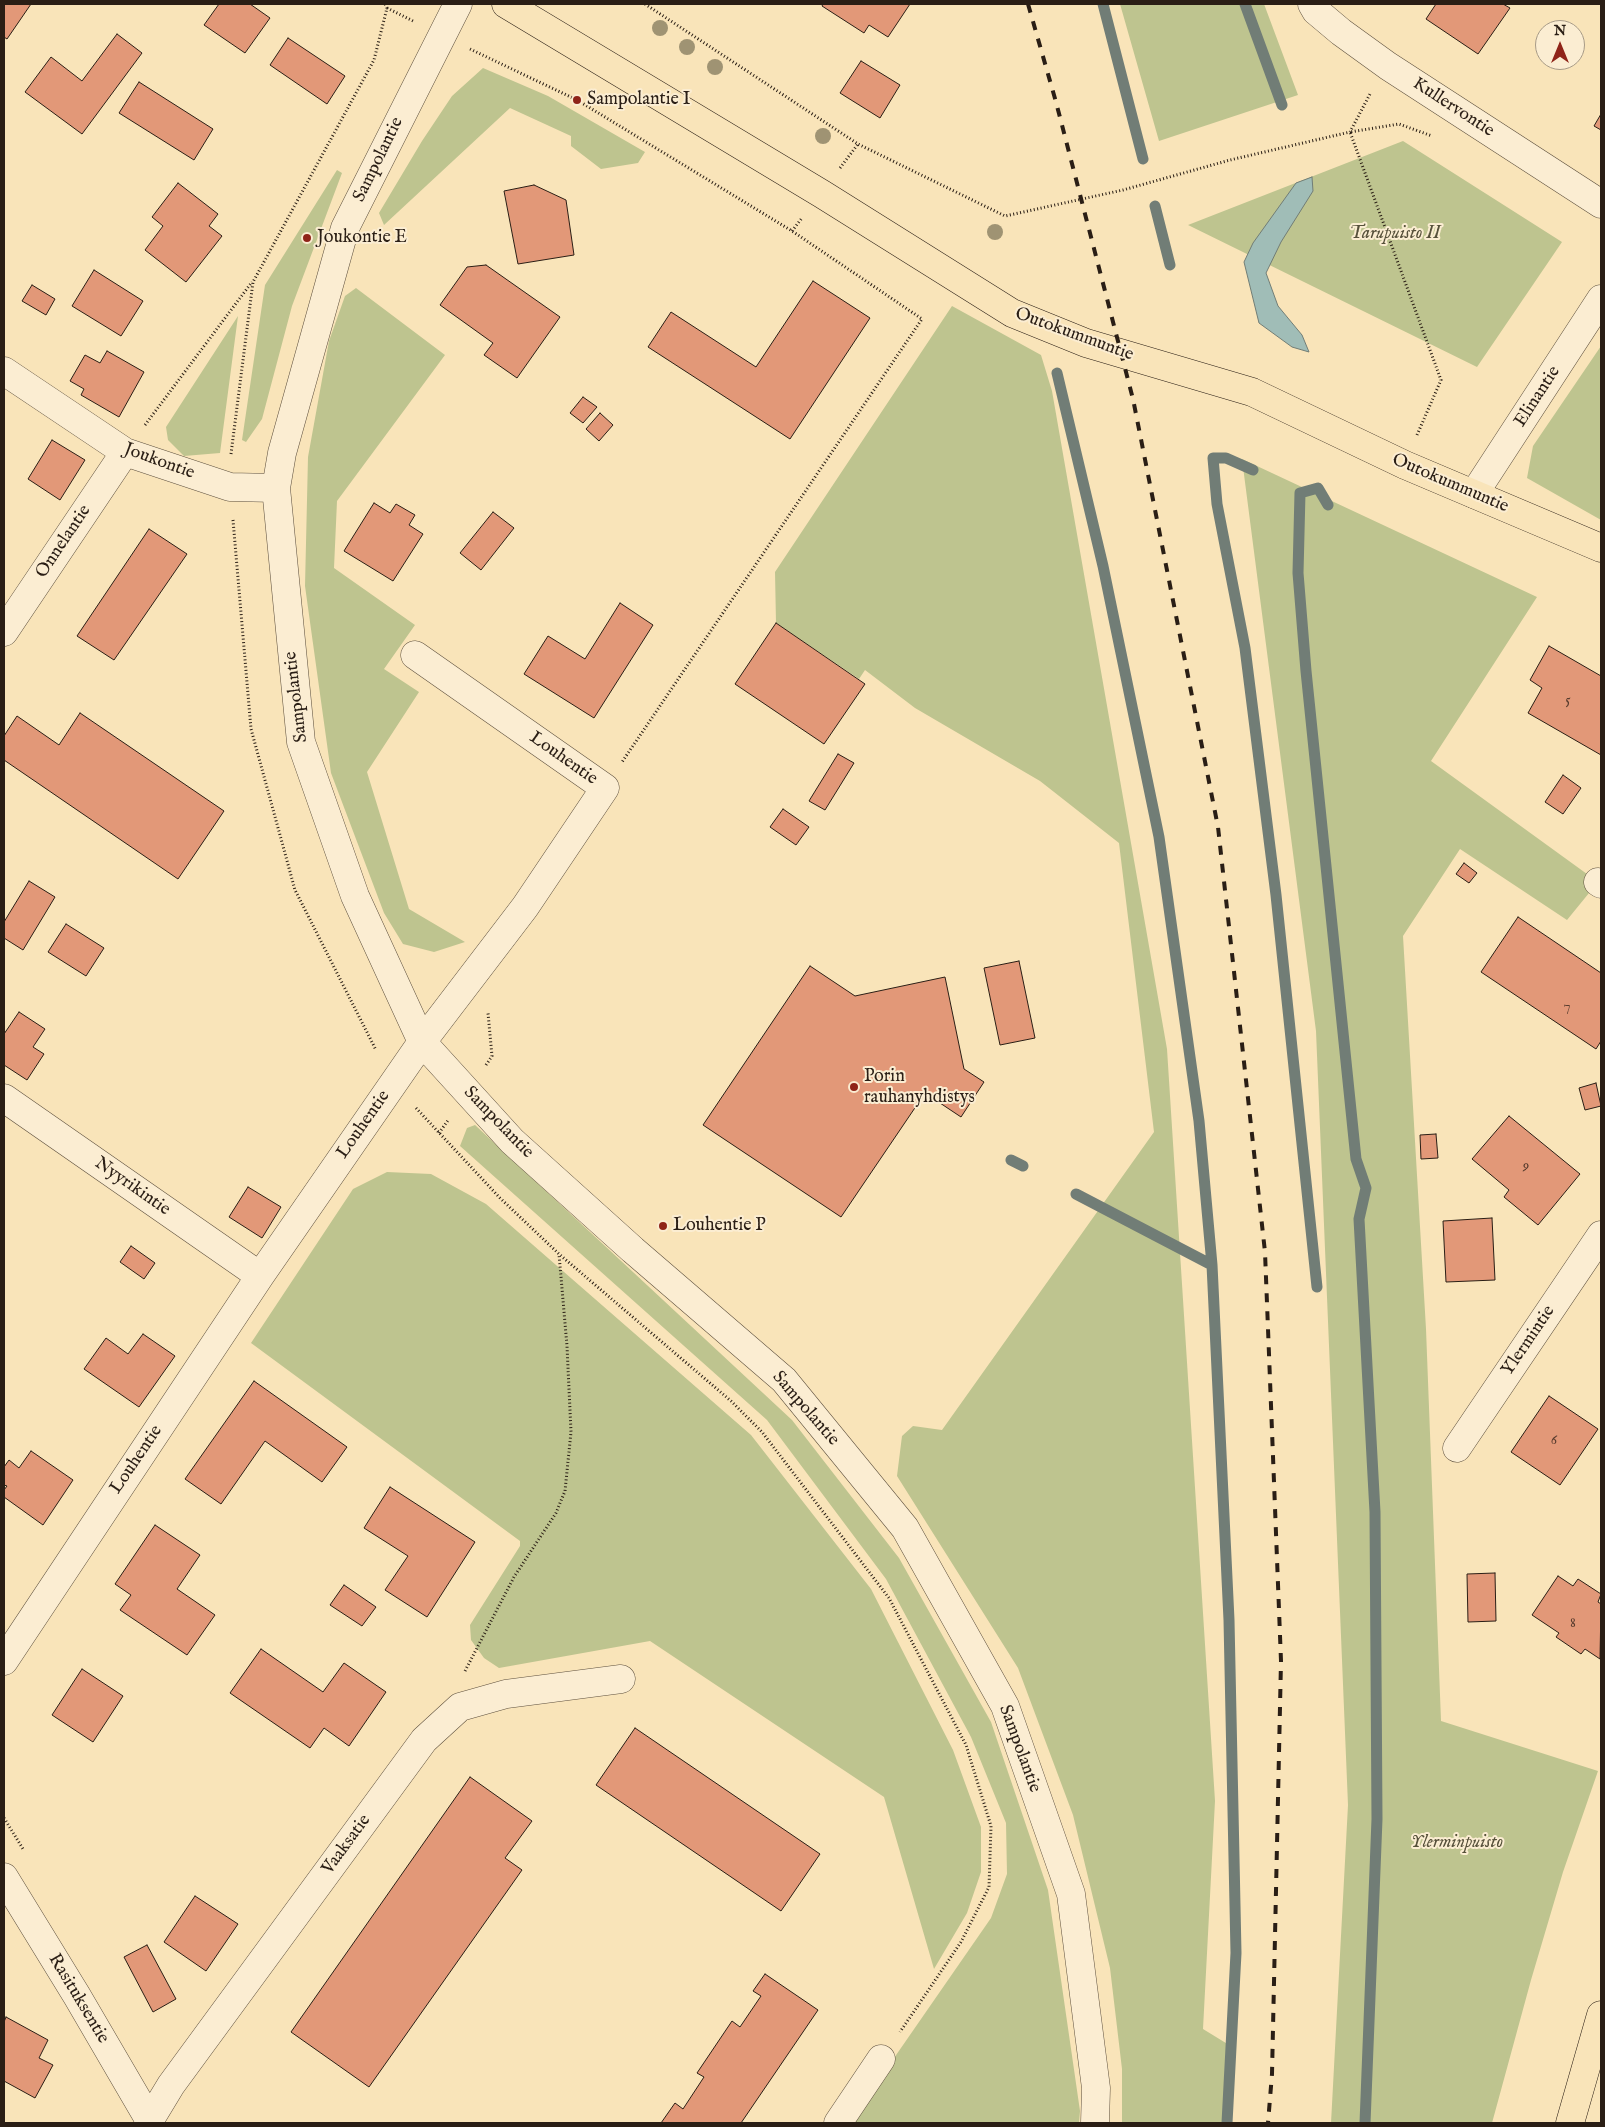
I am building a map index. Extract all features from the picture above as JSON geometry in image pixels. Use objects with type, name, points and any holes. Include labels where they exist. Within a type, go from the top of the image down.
[{"type":"main road","name":"Outokummuntie","points":[[506,4],[822,194],[1012,313],[1086,343],[1252,392],[1405,465],[1601,548]]},
{"type":"main road","points":[[1570,2123],[1601,2015]]},
{"type":"street","name":"Sampolantie","points":[[458,4],[345,228],[282,453],[276,488],[300,742],[355,896],[422,1042],[512,1141],[633,1250],[784,1380],[905,1528],[1005,1706],[1071,1894],[1096,2088],[1095,2123]]},
{"type":"street","name":"Kullervontie","points":[[1312,4],[1316,11],[1341,32],[1388,66],[1601,204]]},
{"type":"street","name":"Elinantie","points":[[1474,494],[1601,299]]},
{"type":"street","name":"Joukontie","points":[[4,371],[125,452],[230,487],[276,488]]},
{"type":"street","name":"Onnelantie","points":[[4,632],[125,452]]},
{"type":"street","name":"Louhentie","points":[[4,1661],[260,1276],[422,1042],[525,907],[605,788],[414,655]]},
{"type":"street","name":"Nyyrikintie","points":[[4,1098],[260,1276]]},
{"type":"street","name":"Ylermintie","points":[[1457,1448],[1601,1235]]},
{"type":"street","name":"Vaaksatie","points":[[149,2122],[171,2085],[424,1740],[460,1707],[506,1694],[621,1678]]},
{"type":"street","name":"Rasituksentie","points":[[4,1877],[77,1996],[149,2122]]},
{"type":"street","points":[[838,2123],[882,2059]]},
{"type":"path","points":[[385,4],[387,8],[441,36],[577,100],[792,231],[922,319],[605,788]]},
{"type":"path","points":[[645,4],[858,144],[1005,216],[1123,190],[1230,160],[1350,132],[1399,124],[1440,139]]},
{"type":"path","points":[[125,452],[253,282],[374,60],[387,8]]},
{"type":"path","points":[[1388,66],[1373,88],[1350,132],[1441,380],[1405,465]]},
{"type":"path","points":[[253,282],[232,443],[230,487],[250,729],[295,890],[393,1084],[500,1198],[559,1254],[731,1401],[762,1432],[889,1598],[966,1745],[991,1826],[989,1887],[961,1942],[882,2059]]},
{"type":"path","points":[[439,1133],[469,1094],[492,1056],[487,1014],[491,1005]]},
{"type":"green space","points":[[1120,4],[1264,4],[1298,95],[1159,141]]},
{"type":"green space","points":[[483,68],[548,96],[645,152],[638,163],[601,169],[571,146],[571,136],[510,108],[384,225],[379,213],[422,141],[452,96]]},
{"type":"green space","name":"Tarupuisto II","points":[[1403,141],[1562,242],[1477,367],[1188,225]]},
{"type":"green space","points":[[337,170],[342,173],[292,306],[262,419],[246,442],[242,440],[265,285]]},
{"type":"green space","points":[[356,288],[445,355],[337,501],[334,568],[415,625],[384,669],[419,692],[367,772],[409,909],[465,942],[434,952],[403,944],[384,913],[331,773],[305,586],[308,457],[329,341],[345,296]]},
{"type":"green space","points":[[952,306],[1041,355],[1052,391],[1167,1049],[1215,1801],[1203,2029],[1234,2048],[1228,2123],[1122,2123],[1122,2069],[1110,1968],[1073,1815],[1018,1668],[897,1476],[902,1436],[913,1426],[942,1430],[1154,1132],[1119,843],[1040,781],[915,708],[865,670],[859,679],[776,623],[775,572]]},
{"type":"green space","points":[[238,316],[220,453],[184,456],[168,440],[166,427]]},
{"type":"green space","points":[[1601,346],[1601,520],[1527,478],[1533,446]]},
{"type":"green space","name":"Ylerminpuisto","points":[[1242,459],[1537,597],[1431,761],[1598,882],[1567,920],[1460,849],[1403,936],[1426,1329],[1441,1721],[1598,1771],[1563,1872],[1492,2123],[1331,2123],[1348,1805],[1316,1031]]},
{"type":"green space","points":[[475,1125],[792,1420],[899,1558],[991,1722],[1048,1890],[1080,2111],[1079,2123],[849,2123],[991,1918],[1007,1874],[1006,1823],[971,1737],[886,1579],[767,1420],[460,1146],[467,1128]]},
{"type":"green space","points":[[387,1172],[431,1174],[486,1204],[751,1435],[871,1589],[953,1750],[981,1827],[981,1872],[967,1913],[934,1969],[884,1797],[650,1641],[499,1668],[484,1658],[471,1640],[470,1625],[520,1546],[520,1541],[251,1343],[353,1189]]},
{"type":"water","points":[[1312,177],[1313,191],[1281,242],[1266,273],[1278,306],[1302,335],[1309,352],[1292,347],[1259,323],[1244,262],[1253,243],[1296,183]]},
{"type":"building","points":[[4,4],[31,4],[7,39],[4,37]]},
{"type":"building","points":[[219,4],[250,4],[270,18],[245,53],[204,25]]},
{"type":"building","points":[[823,4],[910,4],[888,37],[869,25],[864,33],[822,6]]},
{"type":"building","points":[[1436,4],[1503,4],[1510,8],[1478,54],[1426,19]]},
{"type":"building","points":[[117,34],[142,53],[82,134],[25,92],[51,57],[82,81]]},
{"type":"building","points":[[288,38],[345,76],[327,104],[270,65]]},
{"type":"building","points":[[861,61],[900,85],[880,118],[840,93]]},
{"type":"building","points":[[139,82],[213,129],[194,160],[119,113]]},
{"type":"building","points":[[1601,114],[1601,130],[1594,126]]},
{"type":"building","points":[[178,183],[218,214],[209,226],[222,236],[186,282],[145,250],[163,226],[152,217]]},
{"type":"building","points":[[534,185],[566,200],[574,255],[518,264],[504,191]]},
{"type":"building","points":[[486,265],[560,317],[517,378],[484,355],[493,343],[440,305],[467,267]]},
{"type":"building","points":[[94,270],[143,301],[121,336],[72,306]]},
{"type":"building","points":[[813,281],[870,318],[790,439],[648,347],[671,312],[756,367]]},
{"type":"building","points":[[32,285],[55,299],[46,315],[22,301]]},
{"type":"building","points":[[107,351],[144,372],[119,417],[81,395],[84,389],[70,381],[85,355],[100,363]]},
{"type":"building","points":[[583,397],[597,407],[583,423],[570,413]]},
{"type":"building","points":[[600,413],[613,425],[599,441],[586,429]]},
{"type":"building","points":[[52,440],[85,460],[60,500],[28,479]]},
{"type":"building","points":[[374,503],[390,513],[396,504],[415,515],[409,525],[423,534],[393,581],[344,551]]},
{"type":"building","points":[[493,512],[514,528],[481,570],[460,553]]},
{"type":"building","points":[[149,529],[187,554],[114,660],[77,636]]},
{"type":"building","points":[[620,603],[653,625],[594,718],[524,674],[548,636],[585,659]]},
{"type":"building","points":[[776,623],[865,684],[824,744],[735,684]]},
{"type":"building","points":[[1549,646],[1601,676],[1601,755],[1528,713],[1542,688],[1530,680]]},
{"type":"building","points":[[80,713],[224,811],[178,879],[4,760],[4,736],[17,716],[59,745]]},
{"type":"building","points":[[838,754],[854,763],[825,810],[809,801]]},
{"type":"building","points":[[1563,775],[1581,788],[1563,814],[1545,802]]},
{"type":"building","points":[[783,809],[809,827],[796,845],[770,827]]},
{"type":"building","points":[[1464,863],[1477,873],[1469,883],[1456,874]]},
{"type":"building","points":[[29,881],[55,897],[23,950],[4,938],[4,922]]},
{"type":"building","points":[[1518,917],[1601,973],[1601,1041],[1596,1049],[1481,972]]},
{"type":"building","points":[[66,924],[104,948],[86,976],[48,952]]},
{"type":"building","points":[[1019,961],[1035,1038],[1000,1045],[984,968]]},
{"type":"building","name":"Porin rauhanyhdistys","points":[[810,966],[855,996],[945,977],[964,1069],[984,1082],[961,1117],[925,1093],[841,1217],[703,1125]]},
{"type":"building","points":[[19,1012],[45,1029],[33,1047],[44,1054],[27,1080],[4,1065],[4,1034]]},
{"type":"building","points":[[1596,1083],[1601,1106],[1585,1110],[1579,1088]]},
{"type":"building","points":[[1509,1116],[1580,1174],[1538,1225],[1504,1197],[1509,1190],[1472,1159]]},
{"type":"building","points":[[1436,1134],[1438,1158],[1421,1159],[1420,1135]]},
{"type":"building","points":[[248,1187],[281,1207],[262,1238],[229,1217]]},
{"type":"building","points":[[1492,1218],[1495,1280],[1446,1282],[1443,1221]]},
{"type":"building","points":[[131,1246],[155,1263],[144,1279],[120,1262]]},
{"type":"building","points":[[143,1334],[175,1356],[139,1407],[84,1369],[106,1338],[128,1354]]},
{"type":"building","points":[[254,1381],[347,1447],[322,1482],[265,1441],[221,1504],[185,1479]]},
{"type":"building","points":[[1549,1396],[1598,1429],[1560,1485],[1511,1452]]},
{"type":"building","points":[[31,1451],[73,1480],[43,1525],[4,1497],[4,1490],[7,1486],[4,1485],[4,1467],[9,1460],[19,1468]]},
{"type":"building","points":[[390,1487],[475,1542],[427,1617],[385,1590],[408,1556],[364,1528]]},
{"type":"building","points":[[155,1525],[200,1555],[177,1589],[215,1615],[187,1655],[120,1610],[131,1595],[115,1584]]},
{"type":"building","points":[[1495,1573],[1496,1621],[1468,1622],[1467,1574]]},
{"type":"building","points":[[1558,1576],[1573,1586],[1578,1579],[1601,1594],[1598,1602],[1601,1604],[1600,1659],[1585,1649],[1581,1654],[1556,1637],[1559,1633],[1532,1615]]},
{"type":"building","points":[[344,1585],[376,1607],[362,1626],[330,1605]]},
{"type":"building","points":[[261,1649],[323,1692],[344,1663],[386,1692],[349,1746],[324,1728],[310,1748],[230,1693]]},
{"type":"building","points":[[82,1669],[123,1696],[93,1742],[52,1715]]},
{"type":"building","points":[[635,1728],[820,1854],[781,1911],[596,1785]]},
{"type":"building","points":[[470,1777],[532,1821],[505,1858],[522,1870],[369,2087],[291,2032]]},
{"type":"building","points":[[195,1896],[238,1924],[206,1971],[164,1942]]},
{"type":"building","points":[[147,1945],[176,1999],[153,2012],[124,1957]]},
{"type":"building","points":[[765,1974],[818,2010],[741,2123],[661,2123],[675,2103],[683,2109],[704,2077],[697,2073],[732,2021],[740,2027],[761,1996],[753,1991]]},
{"type":"building","points":[[6,2017],[48,2040],[39,2058],[53,2065],[35,2098],[4,2081],[4,2022]]},
{"type":"waterway","points":[[1103,4],[1143,159]]},
{"type":"waterway","points":[[1245,4],[1282,105]]},
{"type":"waterway","points":[[1155,206],[1170,265]]},
{"type":"waterway","points":[[1057,373],[1103,566],[1159,837],[1199,1121],[1212,1265],[1229,1620],[1236,1953],[1227,2123]]},
{"type":"waterway","points":[[1253,470],[1226,458],[1213,458],[1217,504],[1245,648],[1276,895],[1317,1287]]},
{"type":"waterway","points":[[1328,505],[1318,488],[1300,493],[1298,573],[1306,671],[1356,1159],[1366,1188],[1359,1219],[1375,1512],[1377,1819],[1365,2123]]},
{"type":"waterway","points":[[1011,1160],[1023,1166]]},
{"type":"waterway","points":[[1076,1194],[1212,1265]]},
{"type":"railway","points":[[1028,4],[1056,102],[1133,399],[1218,827],[1265,1252],[1281,1661],[1272,2074],[1268,2123]]},
{"type":"place","name":"Sampolantie I","points":[[577,100]]},
{"type":"place","name":"Joukontie E","points":[[307,238]]},
{"type":"place","name":"Porin rauhanyhdistys","points":[[854,1087]]},
{"type":"place","name":"Louhentie P","points":[[663,1226]]}]
